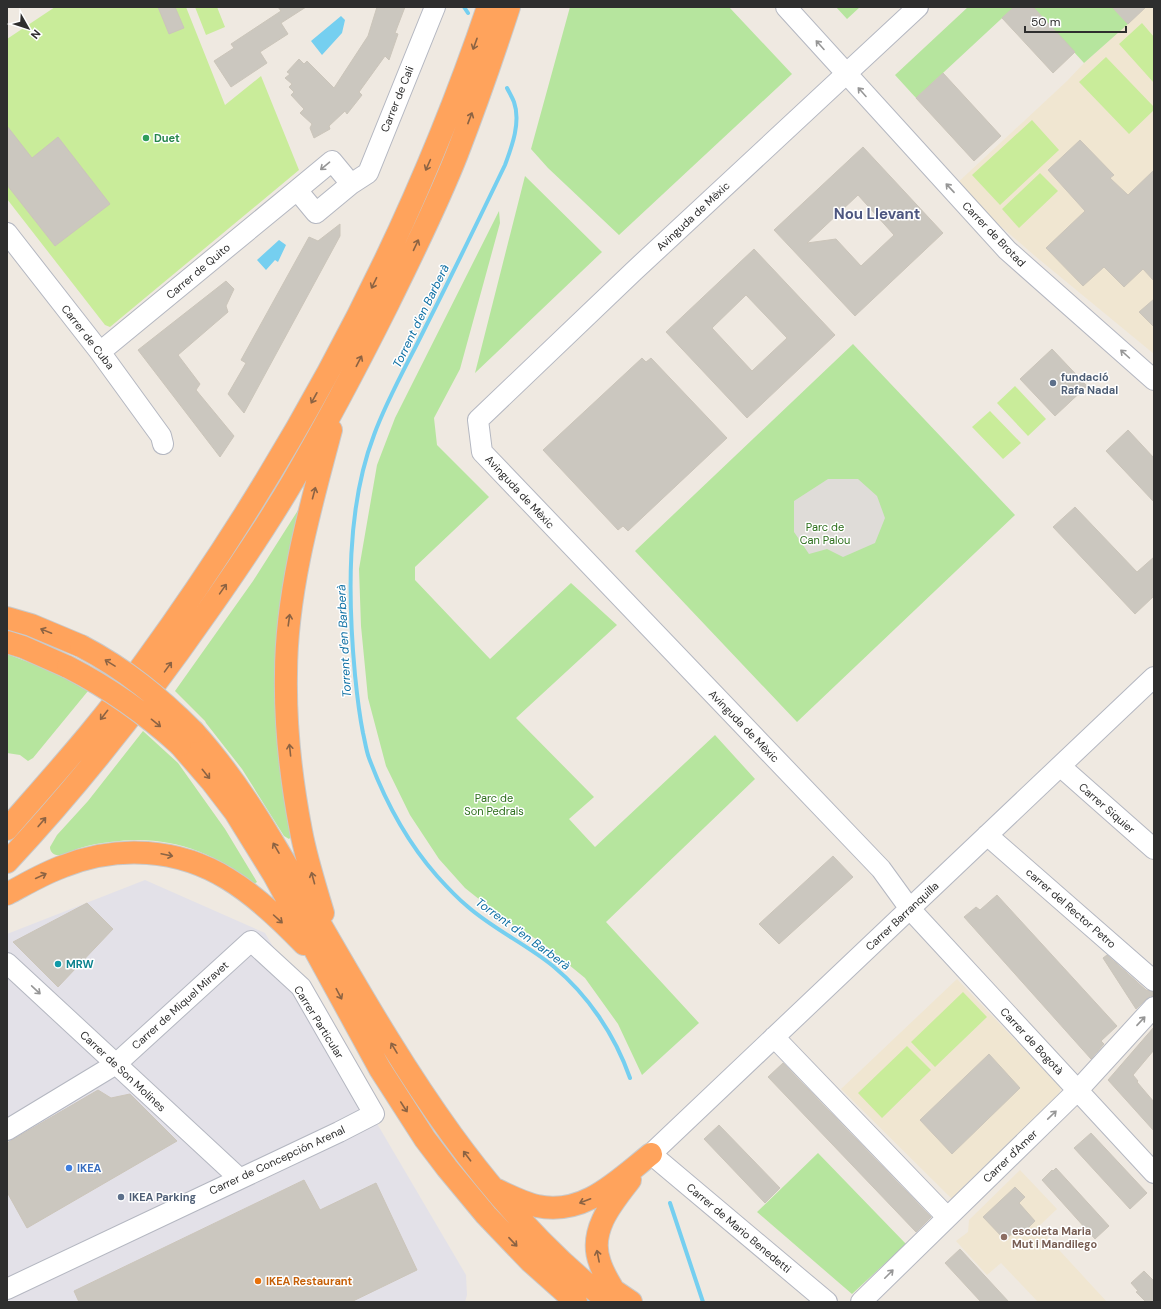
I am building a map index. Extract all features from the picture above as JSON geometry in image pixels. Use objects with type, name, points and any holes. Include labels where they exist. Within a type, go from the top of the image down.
[{"type":"highway","points":[[7,829],[92,730],[144,664],[229,540],[268,479],[341,348],[400,228],[436,146],[459,88],[488,7]]},
{"type":"highway","points":[[7,862],[88,770],[160,677],[257,539],[293,482],[341,396],[404,271],[454,162],[510,7]]},
{"type":"highway","points":[[326,951],[301,832],[293,781],[288,737],[286,673],[289,624],[297,571],[310,510],[341,396]]},
{"type":"highway","points":[[7,618],[31,625],[81,646],[140,682],[174,712],[187,738]]},
{"type":"highway","points":[[7,642],[37,653],[89,678],[125,700],[160,726],[187,738],[215,755],[253,809],[326,951],[380,1069],[425,1139],[486,1215],[530,1261],[576,1302]]},
{"type":"highway","points":[[7,894],[38,877],[78,861],[130,852],[164,854],[180,858],[212,870],[237,885],[268,910],[326,951],[429,1104],[490,1187],[546,1247],[618,1298]]},
{"type":"highway","points":[[490,1187],[524,1202],[538,1206],[552,1207],[584,1203],[594,1198],[651,1154]]},
{"type":"highway","points":[[618,1298],[599,1262],[596,1242],[598,1231],[616,1197],[651,1154]]},
{"type":"street","name":"Carrer de Cali","points":[[351,184],[368,173],[435,7]]},
{"type":"street","name":"Carrer de Brotad","points":[[786,7],[1007,250],[1154,380]]},
{"type":"street","name":"Avinguda de Mèxic","points":[[910,909],[881,869],[482,452],[478,420],[634,270],[918,7]]},
{"type":"street","name":"Carrer de Quito","points":[[100,352],[332,161],[351,184]]},
{"type":"street","points":[[297,190],[316,213],[351,184]]},
{"type":"street","name":"Carrer de Cuba","points":[[7,233],[100,352],[161,436],[163,444]]},
{"type":"street","name":"Carrer Barranquilla","points":[[651,1154],[1154,677]]},
{"type":"street","name":"Carrer Siquier","points":[[1060,766],[1154,849]]},
{"type":"street","name":"carrer del Rector Petro","points":[[987,835],[1154,981]]},
{"type":"street","name":"Carrer de Bogotà","points":[[910,909],[1154,1173]]},
{"type":"street","name":"Carrer de Miquel Miravet","points":[[7,1130],[116,1064],[251,941]]},
{"type":"street","name":"Carrer Particular","points":[[251,941],[300,987],[374,1114]]},
{"type":"street","name":"Carrer de Son Molines","points":[[7,963],[239,1178]]},
{"type":"street","name":"Carrer d'Amer","points":[[861,1302],[1078,1090],[1154,1007]]},
{"type":"street","points":[[774,1037],[947,1217]]},
{"type":"street","name":"Carrer de Concepción Arenal","points":[[7,1289],[374,1114]]},
{"type":"street","name":"Carrer de Mario Benedetti","points":[[651,1154],[827,1302]]},
{"type":"shaded area","points":[[1146,7],[1154,7],[1154,354],[1035,256],[954,186],[1067,81],[1084,63]]},
{"type":"shaded area","points":[[828,479],[858,479],[877,496],[885,518],[875,543],[843,557],[827,549],[809,554],[794,532],[794,501]]},
{"type":"shaded area","points":[[145,880],[265,933],[466,1275],[467,1295],[465,1302],[7,1302],[7,934]]},
{"type":"shaded area","points":[[957,979],[1061,1088],[1058,1097],[952,1199],[841,1089]]},
{"type":"shaded area","name":"escoleta Maria Mut i Mandilego","points":[[1020,1170],[1057,1209],[1038,1227],[1107,1302],[1038,1302],[1001,1263],[987,1275],[956,1241],[968,1232],[969,1220]]},
{"type":"green space","name":"Duet","points":[[55,7],[186,7],[225,105],[261,76],[299,170],[110,327],[105,325],[7,199],[7,39]]},
{"type":"green space","points":[[195,7],[217,7],[225,27],[206,35]]},
{"type":"green space","points":[[570,7],[729,7],[792,74],[619,235],[548,168],[531,149]]},
{"type":"green space","points":[[836,7],[860,7],[847,19]]},
{"type":"green space","points":[[968,7],[1014,7],[916,98],[895,75]]},
{"type":"green space","points":[[1033,7],[1112,7],[1128,24],[1084,63]]},
{"type":"green space","points":[[1142,23],[1154,37],[1154,83],[1119,44]]},
{"type":"green space","points":[[1106,57],[1154,107],[1154,110],[1129,134],[1079,82]]},
{"type":"green space","points":[[1032,120],[1059,150],[1000,205],[972,175]]},
{"type":"green space","points":[[1040,173],[1058,191],[1019,228],[1002,209]]},
{"type":"green space","points":[[525,176],[602,252],[475,373]]},
{"type":"green space","name":"Parc de Son Pedrals","points":[[499,211],[500,223],[460,369],[434,418],[437,445],[489,497],[415,567],[415,580],[490,659],[571,583],[617,625],[516,718],[594,797],[569,819],[595,847],[715,735],[755,779],[606,922],[699,1023],[642,1075],[618,1024],[585,978],[541,942],[505,920],[465,888],[439,859],[410,815],[386,766],[368,698],[361,626],[359,569],[377,465],[395,418]]},
{"type":"green space","name":"Parc de Can Palou","points":[[853,344],[1015,515],[797,722],[635,551]]},
{"type":"green space","points":[[1015,386],[1046,419],[1028,436],[997,403]]},
{"type":"green space","points":[[990,411],[1021,443],[1003,459],[972,427]]},
{"type":"green space","points":[[302,504],[298,526],[293,835],[289,839],[284,836],[242,769],[205,721],[175,691],[253,581]]},
{"type":"green space","points":[[7,654],[60,674],[88,691],[33,758],[28,761],[20,755],[7,753]]},
{"type":"green space","points":[[143,731],[178,763],[225,829],[257,882],[254,884],[222,862],[187,847],[150,840],[106,842],[80,848],[60,855],[56,855],[52,852],[50,847],[57,835],[88,801]]},
{"type":"green space","points":[[963,992],[987,1017],[935,1067],[911,1042]]},
{"type":"green space","points":[[907,1046],[931,1070],[882,1118],[858,1093]]},
{"type":"green space","points":[[818,1153],[906,1244],[852,1294],[757,1212]]},
{"type":"water","points":[[341,16],[345,20],[342,33],[322,55],[311,41]]},
{"type":"water","points":[[279,240],[286,245],[278,262],[275,260],[266,270],[257,260]]},
{"type":"building","points":[[158,7],[175,7],[184,28],[169,34]]},
{"type":"building","points":[[278,7],[306,7],[281,23],[288,34],[260,52],[267,63],[231,87],[214,61],[234,48],[231,44],[281,11]]},
{"type":"building","points":[[377,7],[405,7],[395,33],[398,34],[389,60],[385,56],[359,92],[362,95],[347,114],[345,111],[329,126],[330,129],[314,138],[310,128],[312,124],[300,113],[304,109],[291,95],[294,92],[289,87],[292,84],[285,78],[290,74],[287,72],[299,59],[304,64],[307,61],[334,88],[368,36]]},
{"type":"building","points":[[1014,7],[1033,7],[1075,52],[1053,73],[1002,18]]},
{"type":"building","points":[[1112,7],[1146,7],[1128,24]]},
{"type":"building","points":[[943,73],[1001,136],[974,161],[916,98]]},
{"type":"building","points":[[7,126],[32,158],[58,137],[110,204],[55,246],[7,185]]},
{"type":"building","points":[[1080,140],[1114,175],[1110,178],[1128,195],[1154,170],[1154,281],[1143,269],[1124,287],[1104,267],[1083,286],[1046,248],[1085,211],[1048,170]]},
{"type":"building","points":[[863,147],[943,233],[855,316],[774,230]],"holes":[[[858,195],[894,235],[861,266],[836,239],[807,243]]]},
{"type":"building","points":[[340,224],[340,236],[244,413],[228,394],[246,363],[241,360],[309,237],[318,241]]},
{"type":"building","points":[[754,249],[835,335],[747,418],[666,332]],"holes":[[[746,295],[787,338],[752,371],[712,328]]]},
{"type":"building","points":[[226,281],[234,289],[226,306],[228,312],[178,355],[200,384],[196,390],[234,436],[220,457],[138,350]]},
{"type":"building","points":[[1154,299],[1154,327],[1139,312]]},
{"type":"building","name":"fundació Rafa Nadal","points":[[1052,349],[1087,386],[1055,416],[1020,379]]},
{"type":"building","points":[[642,358],[646,362],[651,358],[727,438],[628,531],[623,526],[618,530],[543,450]]},
{"type":"building","points":[[1128,430],[1154,458],[1154,502],[1106,451]]},
{"type":"building","points":[[1075,507],[1137,572],[1154,557],[1154,596],[1135,614],[1053,527]]},
{"type":"building","points":[[833,856],[853,877],[779,944],[759,924]]},
{"type":"building","points":[[997,895],[1117,1026],[1101,1041],[1104,1044],[1091,1059],[964,917],[976,907],[980,910]]},
{"type":"building","name":"MRW","points":[[87,903],[113,929],[58,987],[13,942]]},
{"type":"building","points":[[1107,955],[1146,990],[1154,992],[1154,996],[1150,996],[1136,1009],[1103,958]]},
{"type":"building","points":[[1154,1027],[1154,1050],[1133,1075],[1154,1102],[1154,1131],[1108,1080]]},
{"type":"building","points":[[989,1054],[1020,1088],[952,1154],[920,1120]]},
{"type":"building","points":[[783,1063],[931,1217],[916,1232],[768,1077]]},
{"type":"building","name":"IKEA","points":[[98,1090],[111,1098],[130,1094],[177,1141],[27,1228],[7,1192],[7,1143]]},
{"type":"building","points":[[719,1125],[780,1188],[765,1203],[704,1139]]},
{"type":"building","points":[[1091,1133],[1147,1193],[1130,1209],[1074,1148]]},
{"type":"building","points":[[1056,1168],[1109,1226],[1095,1239],[1042,1180]]},
{"type":"building","points":[[304,1180],[320,1210],[376,1183],[417,1270],[351,1302],[79,1302],[74,1291]]},
{"type":"building","points":[[1015,1187],[1025,1197],[1019,1203],[1035,1221],[1023,1233],[1018,1228],[1005,1240],[983,1217]]},
{"type":"building","points":[[960,1249],[1009,1302],[981,1302],[945,1263]]},
{"type":"building","points":[[1144,1271],[1154,1281],[1154,1302],[1146,1302],[1136,1292],[1138,1291],[1131,1283]]},
{"type":"waterway","name":"Torrent d'en Barberà","points":[[464,7],[468,13]]},
{"type":"waterway","name":"Torrent d'en Barberà","points":[[507,88],[514,102],[517,118],[515,134],[505,165],[379,421],[365,463],[358,493],[351,554],[351,616],[357,697],[366,749],[375,774],[398,820],[426,863],[463,903],[488,922],[543,958],[566,977],[589,1003],[608,1031],[617,1046],[630,1078]]},
{"type":"waterway","name":"Torrent d'en Barberà","points":[[670,1203],[703,1302]]},
{"type":"place","name":"Duet","points":[[146,138]]},
{"type":"place","name":"fundació Rafa Nadal","points":[[1053,383]]},
{"type":"place","name":"MRW","points":[[58,964]]},
{"type":"place","name":"IKEA","points":[[69,1168]]},
{"type":"place","name":"IKEA Parking","points":[[121,1197]]},
{"type":"place","name":"escoleta Maria Mut i Mandilego","points":[[1004,1237]]},
{"type":"place","name":"IKEA Restaurant","points":[[258,1281]]},
{"type":"district","name":"Nou Llevant","points":[[877,214]]}]
